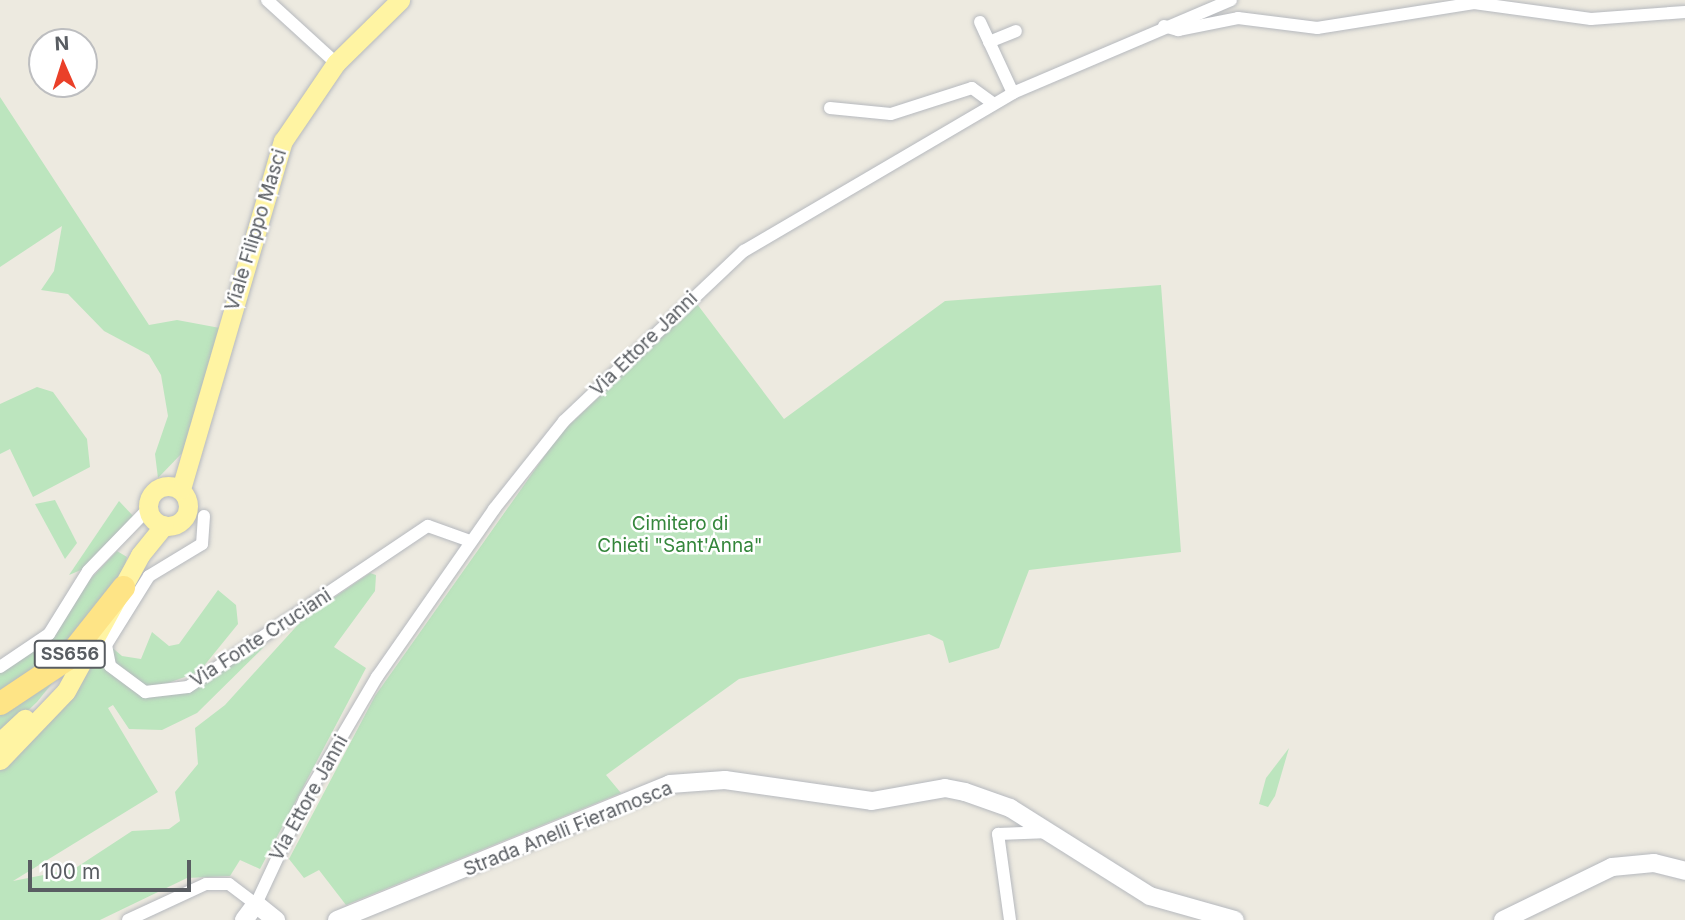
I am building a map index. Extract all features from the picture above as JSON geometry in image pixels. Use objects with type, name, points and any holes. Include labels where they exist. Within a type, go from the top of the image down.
[{"type":"highway","name":"SS656","points":[[0,703],[66,659],[126,581]]},
{"type":"main road","name":"Viale Filippo Masci","points":[[173,487],[188,456],[272,166],[294,119],[336,63],[400,0]]},
{"type":"main road","points":[[0,760],[66,691],[140,555],[154,517],[150,495],[173,487],[186,516],[154,517]]},
{"type":"main road","points":[[0,742],[64,676],[126,581]]},
{"type":"street","points":[[267,0],[336,63]]},
{"type":"street","name":"Via Ettore Janni","points":[[256,904],[305,799],[470,541],[564,421],[744,251],[993,103],[1164,26],[1231,0]]},
{"type":"street","points":[[1164,26],[1178,30],[1238,18],[1317,28],[1474,3],[1591,19],[1685,12]]},
{"type":"street","points":[[980,22],[1013,93]]},
{"type":"street","points":[[989,42],[1016,31]]},
{"type":"street","points":[[831,108],[891,114],[972,88],[993,103]]},
{"type":"street","name":"Via Fonte Cruciani","points":[[204,516],[202,544],[149,576],[109,638],[104,654],[118,676],[145,692],[188,687],[428,526],[470,541]]},
{"type":"street","points":[[0,667],[49,634],[74,589],[117,542],[154,517]]},
{"type":"street","points":[[117,542],[130,548],[126,581]]},
{"type":"street","name":"Strada Anelli Fieramosca","points":[[337,920],[670,784],[725,780],[872,801],[945,788],[1010,808],[1150,896],[1235,920]]},
{"type":"street","points":[[1010,920],[994,845],[998,834],[1049,832]]},
{"type":"street","points":[[1503,920],[1612,867],[1654,863],[1685,871]]},
{"type":"street","points":[[128,920],[206,884],[229,884],[275,920]]},
{"type":"street","points":[[244,920],[256,904]]},
{"type":"green space","points":[[0,97],[149,325],[177,320],[220,328],[184,451],[158,478],[155,454],[168,416],[161,375],[149,355],[104,331],[68,294],[41,290],[54,271],[62,226],[0,267]]},
{"type":"green space","name":"Cimitero di Chieti \"Sant'Anna\"","points":[[1161,285],[1181,552],[1029,570],[999,648],[949,663],[943,641],[929,634],[739,679],[606,775],[621,793],[346,905],[319,870],[304,878],[289,859],[375,696],[560,434],[697,304],[784,419],[945,301]]},
{"type":"green space","points":[[37,387],[53,392],[87,439],[90,467],[33,497],[10,449],[0,454],[0,404]]},
{"type":"green space","points":[[55,500],[77,543],[65,559],[35,504]]},
{"type":"green space","points":[[119,501],[135,518],[88,567],[69,575]]},
{"type":"green space","points":[[117,551],[127,557],[125,566],[67,655],[0,699],[0,669],[47,640],[77,593]]},
{"type":"green space","points":[[370,573],[376,575],[375,591],[334,647],[366,668],[260,869],[240,860],[230,876],[187,878],[100,920],[0,920],[0,765],[103,641],[104,654],[136,691],[190,689],[266,645],[197,713],[162,730],[129,729],[113,705],[108,708],[158,792],[13,881],[74,869],[132,831],[169,829],[180,821],[175,792],[198,764],[195,728],[225,705],[304,618]]},
{"type":"green space","points":[[218,590],[236,605],[238,624],[199,672],[148,690],[114,666],[109,645],[122,656],[141,659],[152,632],[169,646],[179,644]]},
{"type":"green space","points":[[62,671],[37,702],[0,737],[0,709]]},
{"type":"green space","points":[[1289,748],[1275,796],[1268,807],[1259,804],[1266,778]]}]
